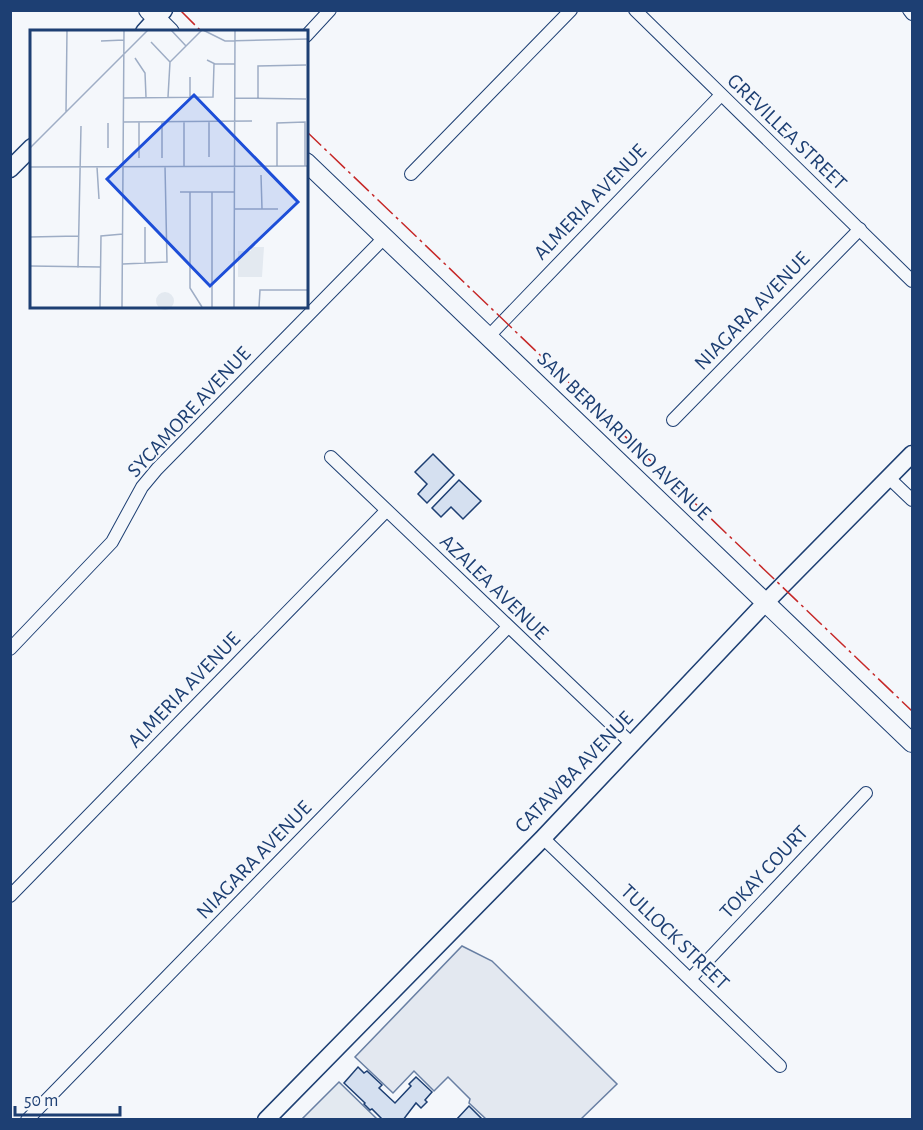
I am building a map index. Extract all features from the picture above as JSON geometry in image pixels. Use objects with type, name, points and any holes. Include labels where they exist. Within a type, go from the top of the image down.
[{"type":"main road","points":[[153,18],[168,30]]},
{"type":"main road","name":"SAN BERNARDINO AVENUE","points":[[308,164],[912,743]]},
{"type":"street","points":[[308,34],[330,10]]},
{"type":"street","points":[[411,174],[571,10]]},
{"type":"street","name":"GREVILLEA STREET","points":[[635,10],[912,281]]},
{"type":"street","points":[[909,10],[912,14]]},
{"type":"street","name":"ALMERIA AVENUE","points":[[488,337],[722,95]]},
{"type":"street","points":[[10,169],[30,149]]},
{"type":"street","name":"NIAGARA AVENUE","points":[[673,420],[860,230]]},
{"type":"street","name":"SYCAMORE AVENUE","points":[[10,650],[112,542],[142,487],[157,469],[384,237]]},
{"type":"street","name":"CATAWBA AVENUE","points":[[266,1119],[543,838],[765,602],[912,454]]},
{"type":"street","name":"AZALEA AVENUE","points":[[331,458],[632,744]]},
{"type":"street","points":[[889,478],[912,500]]},
{"type":"street","name":"ALMERIA AVENUE","points":[[10,896],[386,511]]},
{"type":"street","name":"NIAGARA AVENUE","points":[[27,1119],[508,627]]},
{"type":"street","name":"TOKAY COURT","points":[[691,978],[866,793]]},
{"type":"street","name":"TULLOCK STREET","points":[[543,838],[780,1066]]},
{"type":"shaded area","points":[[462,946],[492,961],[617,1084],[581,1119],[486,1119],[469,1103],[470,1099],[448,1077],[434,1091],[414,1071],[393,1093],[355,1057]]},
{"type":"shaded area","points":[[339,1082],[377,1119],[302,1119]]},
{"type":"building","points":[[433,454],[454,475],[427,503],[418,494],[427,484],[415,472]]},
{"type":"building","points":[[459,480],[481,501],[463,519],[451,507],[441,517],[432,508]]},
{"type":"building","points":[[358,1067],[364,1073],[367,1071],[382,1085],[379,1088],[395,1103],[416,1077],[432,1092],[421,1108],[416,1103],[403,1120],[383,1120],[344,1083]]},
{"type":"building","points":[[469,1106],[483,1120],[456,1120]]},
{"type":"power","points":[[180,10],[200,30]]},
{"type":"power","points":[[308,133],[912,711]]}]
